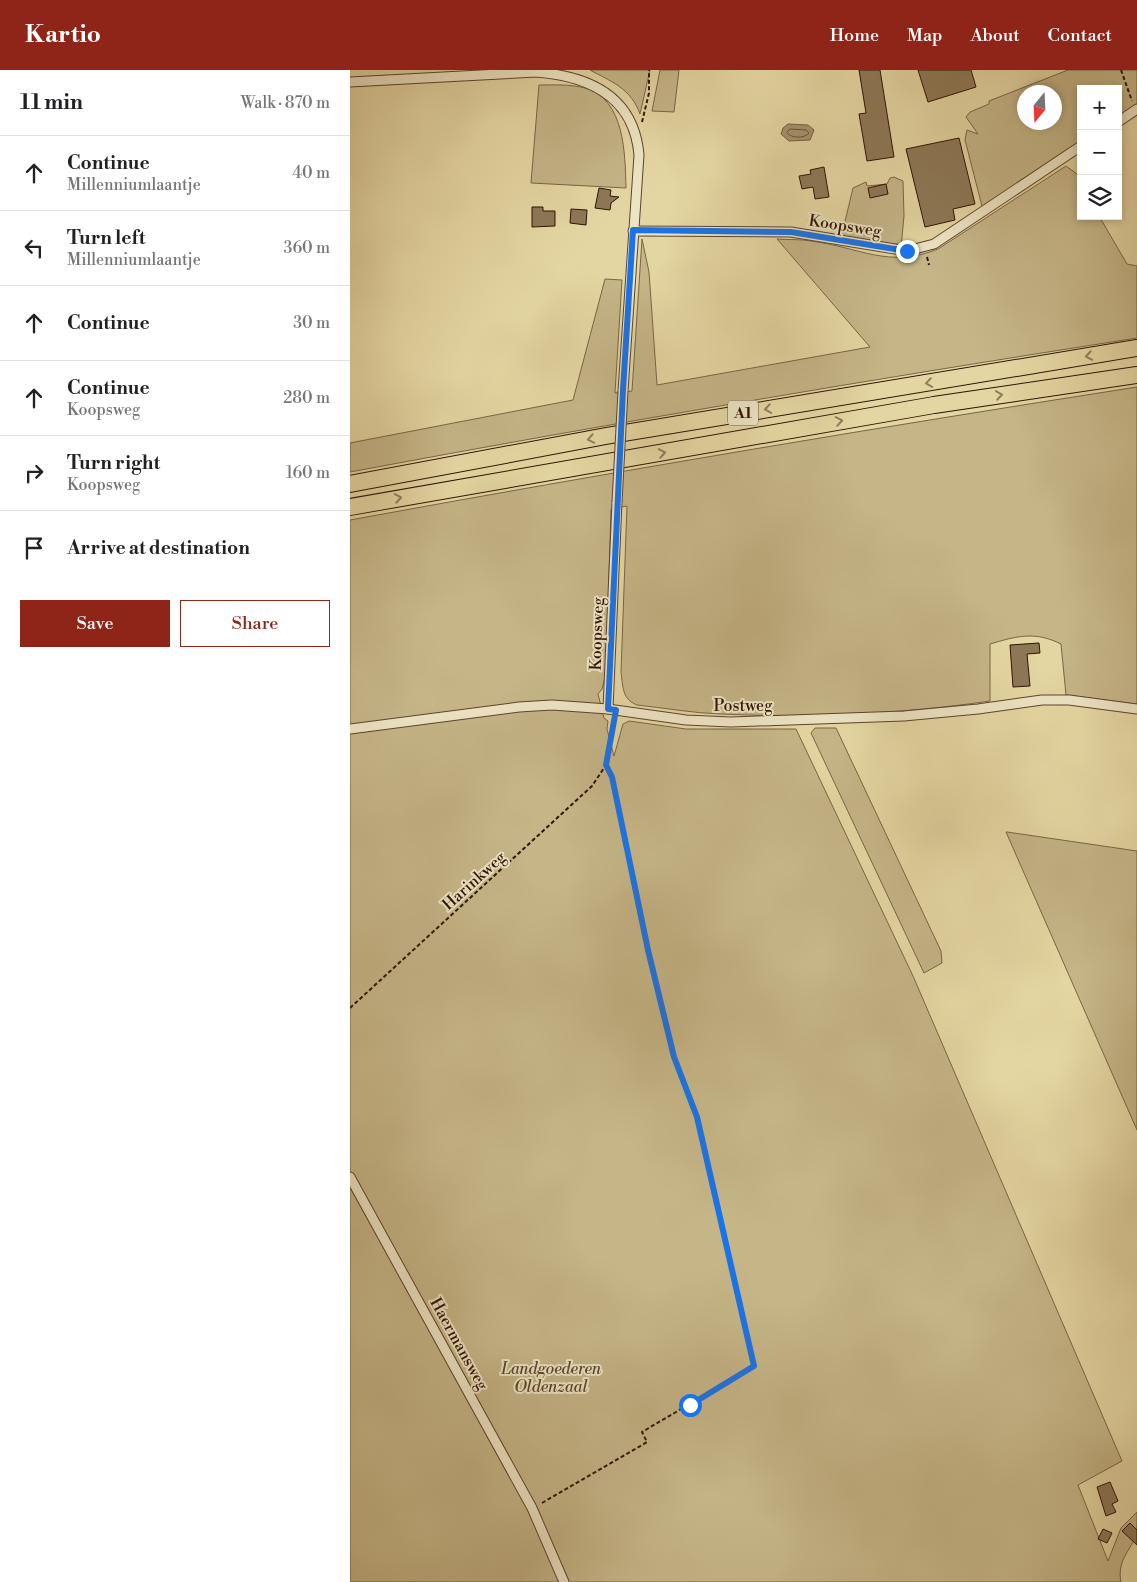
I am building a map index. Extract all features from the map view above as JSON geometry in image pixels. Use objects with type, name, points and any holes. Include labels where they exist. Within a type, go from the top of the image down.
[{"type":"highway","name":"A1","points":[[350,484],[606,436],[1137,348]]},
{"type":"highway","name":"A1","points":[[350,506],[934,405],[1137,374]]},
{"type":"street","name":"Koopsweg","points":[[350,82],[536,72],[573,77],[607,94],[626,114],[636,133],[640,155],[633,230],[617,502],[612,709]]},
{"type":"street","points":[[1122,119],[1136,110]]},
{"type":"street","name":"Koopsweg","points":[[633,230],[791,232],[907,251],[934,244],[1077,149]]},
{"type":"street","name":"Postweg","points":[[350,729],[519,706],[552,705],[612,709],[686,720],[731,722],[904,716],[978,709],[1042,700],[1068,700],[1137,709]]},
{"type":"street","name":"Haermansweg","points":[[350,1177],[532,1508],[564,1582]]},
{"type":"path","points":[[636,133],[643,120],[647,105],[649,70]]},
{"type":"path","points":[[1121,70],[1136,110]]},
{"type":"path","points":[[532,1508],[647,1442],[642,1432],[754,1366],[697,1117],[674,1057],[648,950],[612,777],[606,765],[612,709]]},
{"type":"path","name":"Harinkweg","points":[[350,1008],[574,805],[592,786],[606,765]]},
{"type":"green space","points":[[590,70],[650,70],[640,114],[631,98],[619,86]]},
{"type":"green space","points":[[660,70],[679,70],[674,112],[652,111]]},
{"type":"green space","points":[[1068,70],[1137,70],[1137,106],[1122,116],[1122,85],[1077,85],[1077,148],[983,210],[965,140],[967,130],[978,134],[966,117],[970,112],[989,104],[989,101],[1017,90],[1017,130],[1062,130],[1062,85],[1030,85]]},
{"type":"green space","points":[[539,85],[568,85],[585,88],[598,94],[608,103],[620,129],[625,160],[626,188],[531,183]]},
{"type":"green space","points":[[1066,166],[1077,174],[1077,220],[1101,220],[1127,264],[1137,266],[1137,338],[743,402],[350,472],[350,443],[573,400],[605,279],[622,280],[615,393],[632,391],[642,239],[649,272],[657,385],[870,347],[777,239],[811,241],[888,257],[920,255],[938,249]]},
{"type":"green space","points":[[894,177],[903,181],[904,216],[901,248],[841,238],[853,188],[866,182],[867,186],[887,184],[890,178]]},
{"type":"green space","name":"Landgoederen Oldenzaal","points":[[1137,387],[1137,704],[1066,695],[1061,644],[1043,637],[1026,636],[990,644],[990,701],[889,712],[822,715],[754,715],[689,712],[637,705],[626,696],[621,672],[627,506],[611,509],[606,673],[602,689],[598,694],[604,718],[608,721],[607,729],[614,756],[623,724],[629,721],[686,729],[796,729],[913,976],[1122,1461],[1078,1485],[1108,1561],[1121,1528],[1137,1512],[1136,1537],[1122,1563],[1121,1582],[350,1582],[350,520],[743,451]]},
{"type":"green space","points":[[815,728],[836,728],[941,951],[942,963],[924,973],[811,733]]},
{"type":"green space","points":[[1006,832],[1137,851],[1137,1130]]},
{"type":"water","points":[[788,124],[808,125],[814,130],[810,140],[789,141],[781,134],[783,128]]},
{"type":"building","points":[[859,70],[880,70],[894,157],[867,161],[859,114],[866,113]]},
{"type":"building","points":[[918,70],[971,70],[976,87],[928,102]]},
{"type":"building","points":[[959,138],[975,204],[953,209],[955,220],[925,227],[906,149]]},
{"type":"building","points":[[824,167],[829,197],[815,199],[813,187],[802,189],[799,176],[811,174],[810,170]]},
{"type":"building","points":[[886,184],[888,194],[870,198],[868,188]]},
{"type":"building","points":[[599,188],[611,190],[610,196],[619,197],[611,203],[610,210],[595,208]]},
{"type":"building","points":[[532,207],[543,207],[543,211],[555,211],[555,226],[532,227]]},
{"type":"building","points":[[571,209],[587,210],[586,225],[570,223]]},
{"type":"building","points":[[1039,643],[1040,653],[1027,654],[1030,686],[1013,687],[1010,645]]},
{"type":"building","points":[[1110,1482],[1118,1501],[1112,1504],[1116,1512],[1106,1516],[1097,1487]]},
{"type":"building","points":[[1130,1523],[1137,1530],[1137,1545],[1122,1531]]},
{"type":"building","points":[[1103,1529],[1112,1533],[1107,1543],[1098,1539]]},
{"type":"route","points":[[690,1405],[754,1366],[697,1117],[674,1057],[648,950],[612,777],[606,765],[616,710],[608,709],[627,309],[633,230],[791,232],[907,251]]}]
